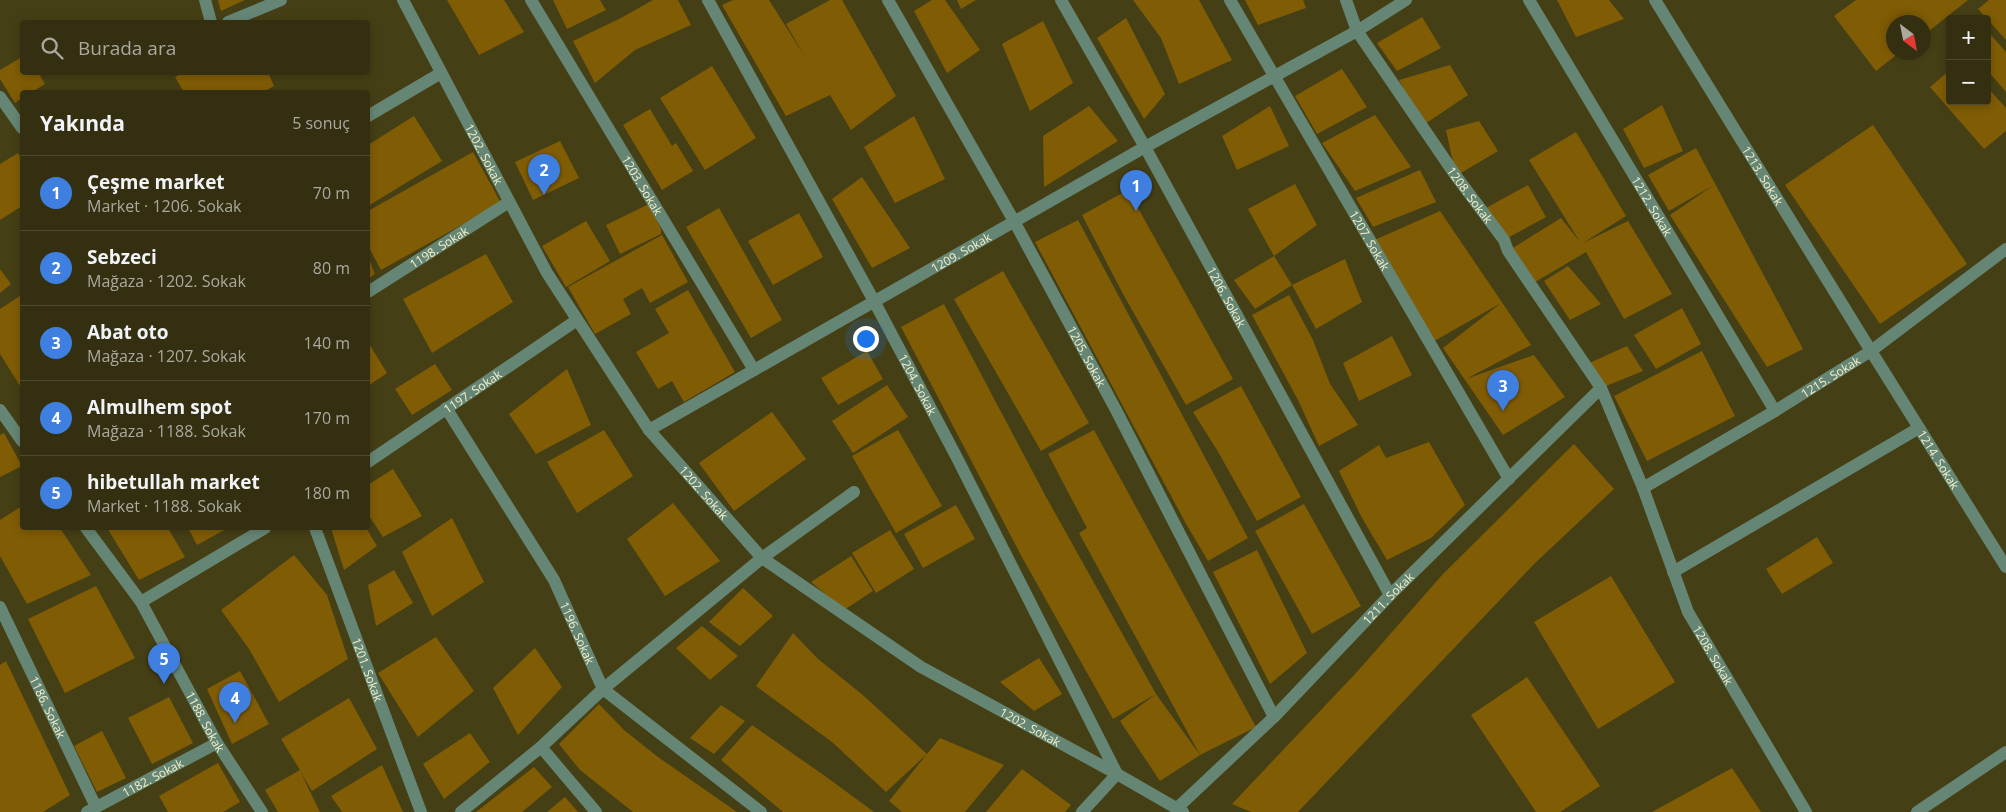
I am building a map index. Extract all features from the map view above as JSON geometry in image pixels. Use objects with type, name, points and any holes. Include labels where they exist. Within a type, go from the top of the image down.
[{"type":"street","points":[[204,0],[210,20]]},
{"type":"street","points":[[233,20],[281,0]]},
{"type":"street","name":"1202. Sokak","points":[[403,0],[547,273],[577,320],[650,430],[762,558],[920,667],[1117,774],[1179,810]]},
{"type":"street","name":"1203. Sokak","points":[[531,0],[754,370]]},
{"type":"street","name":"1204. Sokak","points":[[708,0],[874,302],[956,456],[1117,774]]},
{"type":"street","name":"1205. Sokak","points":[[888,0],[1014,221],[1116,410],[1274,717]]},
{"type":"street","name":"1206. Sokak","points":[[1060,0],[1144,147],[1390,595]]},
{"type":"street","name":"1207. Sokak","points":[[1230,0],[1509,479]]},
{"type":"street","name":"1208. Sokak","points":[[1346,0],[1357,31],[1456,176],[1504,240],[1508,252],[1601,388],[1643,488],[1688,612],[1806,812]]},
{"type":"street","points":[[1357,31],[1406,0]]},
{"type":"street","name":"1212. Sokak","points":[[1529,0],[1775,411]]},
{"type":"street","name":"1213. Sokak","points":[[1655,0],[1871,352]]},
{"type":"street","name":"1209. Sokak","points":[[650,430],[1144,147],[1357,31]]},
{"type":"street","points":[[370,115],[441,73]]},
{"type":"street","points":[[0,97],[20,125]]},
{"type":"street","name":"1198. Sokak","points":[[370,291],[509,202]]},
{"type":"street","name":"1215. Sokak","points":[[1643,488],[1871,352],[2006,249]]},
{"type":"street","name":"1197. Sokak","points":[[370,461],[577,320]]},
{"type":"street","name":"1214. Sokak","points":[[1871,352],[2006,567]]},
{"type":"street","name":"1211. Sokak","points":[[1179,810],[1274,717],[1390,595],[1601,388]]},
{"type":"street","name":"1196. Sokak","points":[[446,408],[554,580],[603,689],[761,812]]},
{"type":"street","points":[[0,410],[20,438]]},
{"type":"street","points":[[1673,572],[1919,428]]},
{"type":"street","points":[[461,812],[541,747],[603,689],[762,558],[854,492]]},
{"type":"street","name":"1188. Sokak","points":[[87,530],[141,602],[217,743],[262,812]]},
{"type":"street","points":[[141,602],[262,530]]},
{"type":"street","name":"1201. Sokak","points":[[316,530],[421,812]]},
{"type":"street","name":"1186. Sokak","points":[[0,607],[92,809]]},
{"type":"street","name":"1182. Sokak","points":[[92,809],[217,743]]},
{"type":"street","points":[[541,747],[596,812]]},
{"type":"street","points":[[1917,812],[2006,752]]},
{"type":"street","points":[[1082,812],[1117,774]]},
{"type":"building","points":[[218,0],[245,0],[221,11]]},
{"type":"building","points":[[447,0],[504,0],[524,32],[479,55]]},
{"type":"building","points":[[553,0],[600,0],[606,10],[567,29]]},
{"type":"building","points":[[653,0],[678,0],[691,25],[635,50],[595,83],[573,41]]},
{"type":"building","points":[[733,0],[769,0],[805,57],[786,24],[830,0],[842,0],[896,96],[851,130],[830,95],[786,116],[722,5]]},
{"type":"building","points":[[932,0],[945,0],[980,50],[947,73],[914,11]]},
{"type":"building","points":[[957,0],[976,0],[961,9]]},
{"type":"building","points":[[1133,0],[1199,0],[1232,60],[1179,84],[1161,38]]},
{"type":"building","points":[[1245,0],[1303,0],[1306,8],[1258,25]]},
{"type":"building","points":[[1557,0],[1609,0],[1624,19],[1576,37]]},
{"type":"building","points":[[1856,0],[1968,0],[1949,15],[1946,15],[1946,18],[1931,29],[1931,15],[1886,15],[1886,60],[1890,60],[1876,71],[1834,16]]},
{"type":"building","points":[[1989,0],[2006,0],[2006,40],[1991,23],[1991,15],[1983,15],[1978,9]]},
{"type":"building","points":[[1422,17],[1441,48],[1397,71],[1377,43]]},
{"type":"building","points":[[1126,18],[1165,94],[1144,119],[1097,38]]},
{"type":"building","points":[[1043,21],[1073,83],[1030,111],[1002,44]]},
{"type":"building","points":[[1991,35],[2006,52],[2006,92],[1991,75]]},
{"type":"building","points":[[20,58],[20,75],[40,75],[45,84],[35,90],[20,90],[20,99],[15,103],[0,79],[0,70]]},
{"type":"building","points":[[1450,65],[1468,95],[1422,126],[1399,80]]},
{"type":"building","points":[[712,66],[756,138],[705,170],[660,98]]},
{"type":"building","points":[[1342,69],[1367,107],[1317,134],[1295,96]]},
{"type":"building","points":[[1946,73],[1946,105],[1991,105],[1991,91],[2006,108],[2006,131],[1984,149],[1930,87]]},
{"type":"building","points":[[179,75],[269,75],[274,86],[267,90],[183,90],[175,77]]},
{"type":"building","points":[[1662,105],[1683,151],[1644,168],[1623,129]]},
{"type":"building","points":[[1089,106],[1118,141],[1044,187],[1043,136]]},
{"type":"building","points":[[1270,106],[1289,146],[1237,170],[1222,136]]},
{"type":"building","points":[[650,109],[672,146],[676,143],[693,171],[662,190],[623,125]]},
{"type":"building","points":[[1375,115],[1411,167],[1355,191],[1322,143]]},
{"type":"building","points":[[414,116],[442,161],[370,205],[370,144]]},
{"type":"building","points":[[914,116],[945,179],[895,203],[864,147]]},
{"type":"building","points":[[1479,121],[1498,151],[1456,176],[1446,130]]},
{"type":"building","points":[[1873,125],[1967,264],[1880,324],[1785,185]]},
{"type":"building","points":[[1576,132],[1626,216],[1583,243],[1628,221],[1672,294],[1624,319],[1586,252],[1530,285],[1508,251],[1561,218],[1580,242],[1529,160]]},
{"type":"building","points":[[560,141],[579,178],[533,200],[515,162]]},
{"type":"building","points":[[1696,148],[1803,349],[1767,367],[1670,215],[1714,185],[1669,211],[1648,175]]},
{"type":"building","points":[[473,152],[501,203],[381,270],[370,250],[370,210]]},
{"type":"building","points":[[18,153],[20,157],[20,207],[0,220],[0,164]]},
{"type":"building","points":[[1420,170],[1436,202],[1373,227],[1356,198]]},
{"type":"building","points":[[862,177],[910,248],[872,268],[832,199]]},
{"type":"building","points":[[1295,184],[1317,225],[1274,256],[1248,209]]},
{"type":"building","points":[[1528,185],[1546,217],[1504,240],[1486,208]]},
{"type":"building","points":[[1128,190],[1233,379],[1186,405],[1123,294],[1082,215]]},
{"type":"building","points":[[649,204],[661,229],[661,234],[620,254],[606,225]]},
{"type":"building","points":[[719,208],[782,320],[751,338],[686,227]]},
{"type":"building","points":[[1440,211],[1531,345],[1466,379],[1534,355],[1565,397],[1503,435],[1443,348],[1501,303],[1429,344],[1370,242]]},
{"type":"building","points":[[799,213],[823,257],[773,285],[748,241]]},
{"type":"building","points":[[1078,220],[1248,538],[1208,561],[1185,522],[1035,242]]},
{"type":"building","points":[[586,221],[610,261],[566,287],[542,246]]},
{"type":"building","points":[[662,235],[688,282],[650,303],[642,288],[623,299],[631,314],[595,334],[568,287]]},
{"type":"building","points":[[486,254],[513,302],[432,353],[403,299]]},
{"type":"building","points":[[1274,256],[1292,285],[1255,309],[1234,280]]},
{"type":"building","points":[[1345,259],[1362,302],[1316,329],[1292,285]]},
{"type":"building","points":[[370,261],[375,274],[370,278]]},
{"type":"building","points":[[1568,266],[1601,304],[1570,320],[1544,281]]},
{"type":"building","points":[[0,269],[11,284],[0,293]]},
{"type":"building","points":[[1003,271],[1089,423],[1041,451],[954,299]]},
{"type":"building","points":[[688,290],[735,372],[684,402],[672,381],[658,389],[636,352],[669,333],[655,309]]},
{"type":"building","points":[[1289,295],[1313,340],[1330,384],[1358,425],[1319,446],[1298,400],[1252,315]]},
{"type":"building","points":[[20,296],[20,386],[0,354],[0,309]]},
{"type":"building","points":[[944,304],[1045,495],[1156,694],[1113,719],[1023,559],[901,327]]},
{"type":"building","points":[[1682,308],[1701,344],[1656,369],[1634,335]]},
{"type":"building","points":[[1392,336],[1412,375],[1359,401],[1343,363]]},
{"type":"building","points":[[370,345],[387,373],[370,385]]},
{"type":"building","points":[[1627,346],[1643,371],[1601,388],[1585,365]]},
{"type":"building","points":[[867,351],[883,379],[838,405],[821,378]]},
{"type":"building","points":[[1702,351],[1735,416],[1647,461],[1614,396]]},
{"type":"building","points":[[435,364],[452,390],[412,415],[395,389]]},
{"type":"building","points":[[567,369],[591,425],[536,454],[509,414]]},
{"type":"building","points":[[887,385],[908,417],[853,453],[832,421]]},
{"type":"building","points":[[1241,386],[1301,497],[1257,521],[1193,412]]},
{"type":"building","points":[[772,412],[806,459],[734,511],[699,463]]},
{"type":"building","points":[[604,430],[633,476],[577,513],[547,462]]},
{"type":"building","points":[[898,430],[942,506],[896,533],[852,456]]},
{"type":"building","points":[[1094,430],[1256,727],[1200,755],[1079,533],[1087,528],[1048,454]]},
{"type":"building","points":[[4,433],[20,462],[20,467],[0,477],[0,435]]},
{"type":"building","points":[[1429,442],[1465,505],[1431,538],[1387,560],[1362,518],[1339,471],[1379,445],[1386,458]]},
{"type":"building","points":[[1574,444],[1614,489],[1534,564],[1298,812],[1251,812],[1232,804],[1356,673],[1443,574]]},
{"type":"building","points":[[393,469],[422,516],[383,537],[370,517],[370,484]]},
{"type":"building","points":[[673,503],[720,561],[665,596],[627,539]]},
{"type":"building","points":[[1304,504],[1361,606],[1312,634],[1255,531]]},
{"type":"building","points":[[956,505],[975,539],[923,568],[904,534]]},
{"type":"building","points":[[20,507],[20,530],[61,530],[91,575],[27,604],[0,556],[0,520]]},
{"type":"building","points":[[452,518],[484,582],[432,616],[402,552]]},
{"type":"building","points":[[108,530],[169,530],[185,557],[139,580]]},
{"type":"building","points":[[189,530],[224,530],[197,545]]},
{"type":"building","points":[[332,530],[367,530],[377,546],[344,570]]},
{"type":"building","points":[[890,530],[914,569],[876,593],[852,553]]},
{"type":"building","points":[[1817,537],[1833,563],[1782,594],[1766,569]]},
{"type":"building","points":[[1257,550],[1307,653],[1270,684],[1213,572]]},
{"type":"building","points":[[294,555],[327,595],[348,659],[279,702],[249,649],[221,610]]},
{"type":"building","points":[[851,556],[873,591],[844,610],[811,582]]},
{"type":"building","points":[[394,570],[413,603],[376,626],[368,585]]},
{"type":"building","points":[[1611,576],[1675,682],[1598,729],[1534,622]]},
{"type":"building","points":[[96,586],[135,658],[65,693],[28,619]]},
{"type":"building","points":[[743,588],[773,616],[740,646],[709,622]]},
{"type":"building","points":[[702,626],[738,656],[710,680],[676,648]]},
{"type":"building","points":[[793,633],[817,658],[864,696],[927,754],[886,792],[832,742],[756,686]]},
{"type":"building","points":[[436,637],[474,691],[418,737],[378,673]]},
{"type":"building","points":[[535,648],[562,687],[518,735],[493,688]]},
{"type":"building","points":[[1039,658],[1062,694],[1034,711],[1000,682]]},
{"type":"building","points":[[6,661],[70,795],[43,812],[0,812],[0,665]]},
{"type":"building","points":[[240,671],[269,724],[232,744],[207,689]]},
{"type":"building","points":[[1527,677],[1600,786],[1560,812],[1536,812],[1471,715]]},
{"type":"building","points":[[1156,694],[1200,755],[1160,781],[1120,721]]},
{"type":"building","points":[[169,697],[193,743],[152,764],[128,718]]},
{"type":"building","points":[[349,698],[377,749],[312,791],[301,773],[320,812],[278,812],[265,790],[300,770],[281,739]]},
{"type":"building","points":[[599,704],[624,730],[658,757],[737,812],[633,812],[580,770],[559,744]]},
{"type":"building","points":[[721,705],[745,721],[714,754],[690,738]]},
{"type":"building","points":[[752,725],[874,812],[783,812],[721,760]]},
{"type":"building","points":[[102,731],[126,778],[97,792],[74,746]]},
{"type":"building","points":[[470,733],[490,762],[444,799],[423,764]]},
{"type":"building","points":[[940,738],[1004,765],[965,812],[902,812],[889,801]]},
{"type":"building","points":[[218,763],[240,802],[223,812],[168,812],[159,796]]},
{"type":"building","points":[[382,765],[403,812],[342,812],[331,796]]},
{"type":"building","points":[[534,767],[552,787],[522,812],[476,812]]},
{"type":"building","points":[[1732,768],[1761,812],[1652,812]]},
{"type":"building","points":[[1022,769],[1071,805],[1065,812],[986,812]]},
{"type":"building","points":[[565,797],[578,812],[547,812]]},
{"type":"place","name":"Sebzeci","points":[[544,195]]},
{"type":"place","name":"Çeşme market","points":[[1136,211]]},
{"type":"place","name":"Abat oto","points":[[1503,411]]},
{"type":"place","name":"hibetullah market","points":[[164,684]]},
{"type":"place","name":"Almulhem spot","points":[[235,723]]}]
